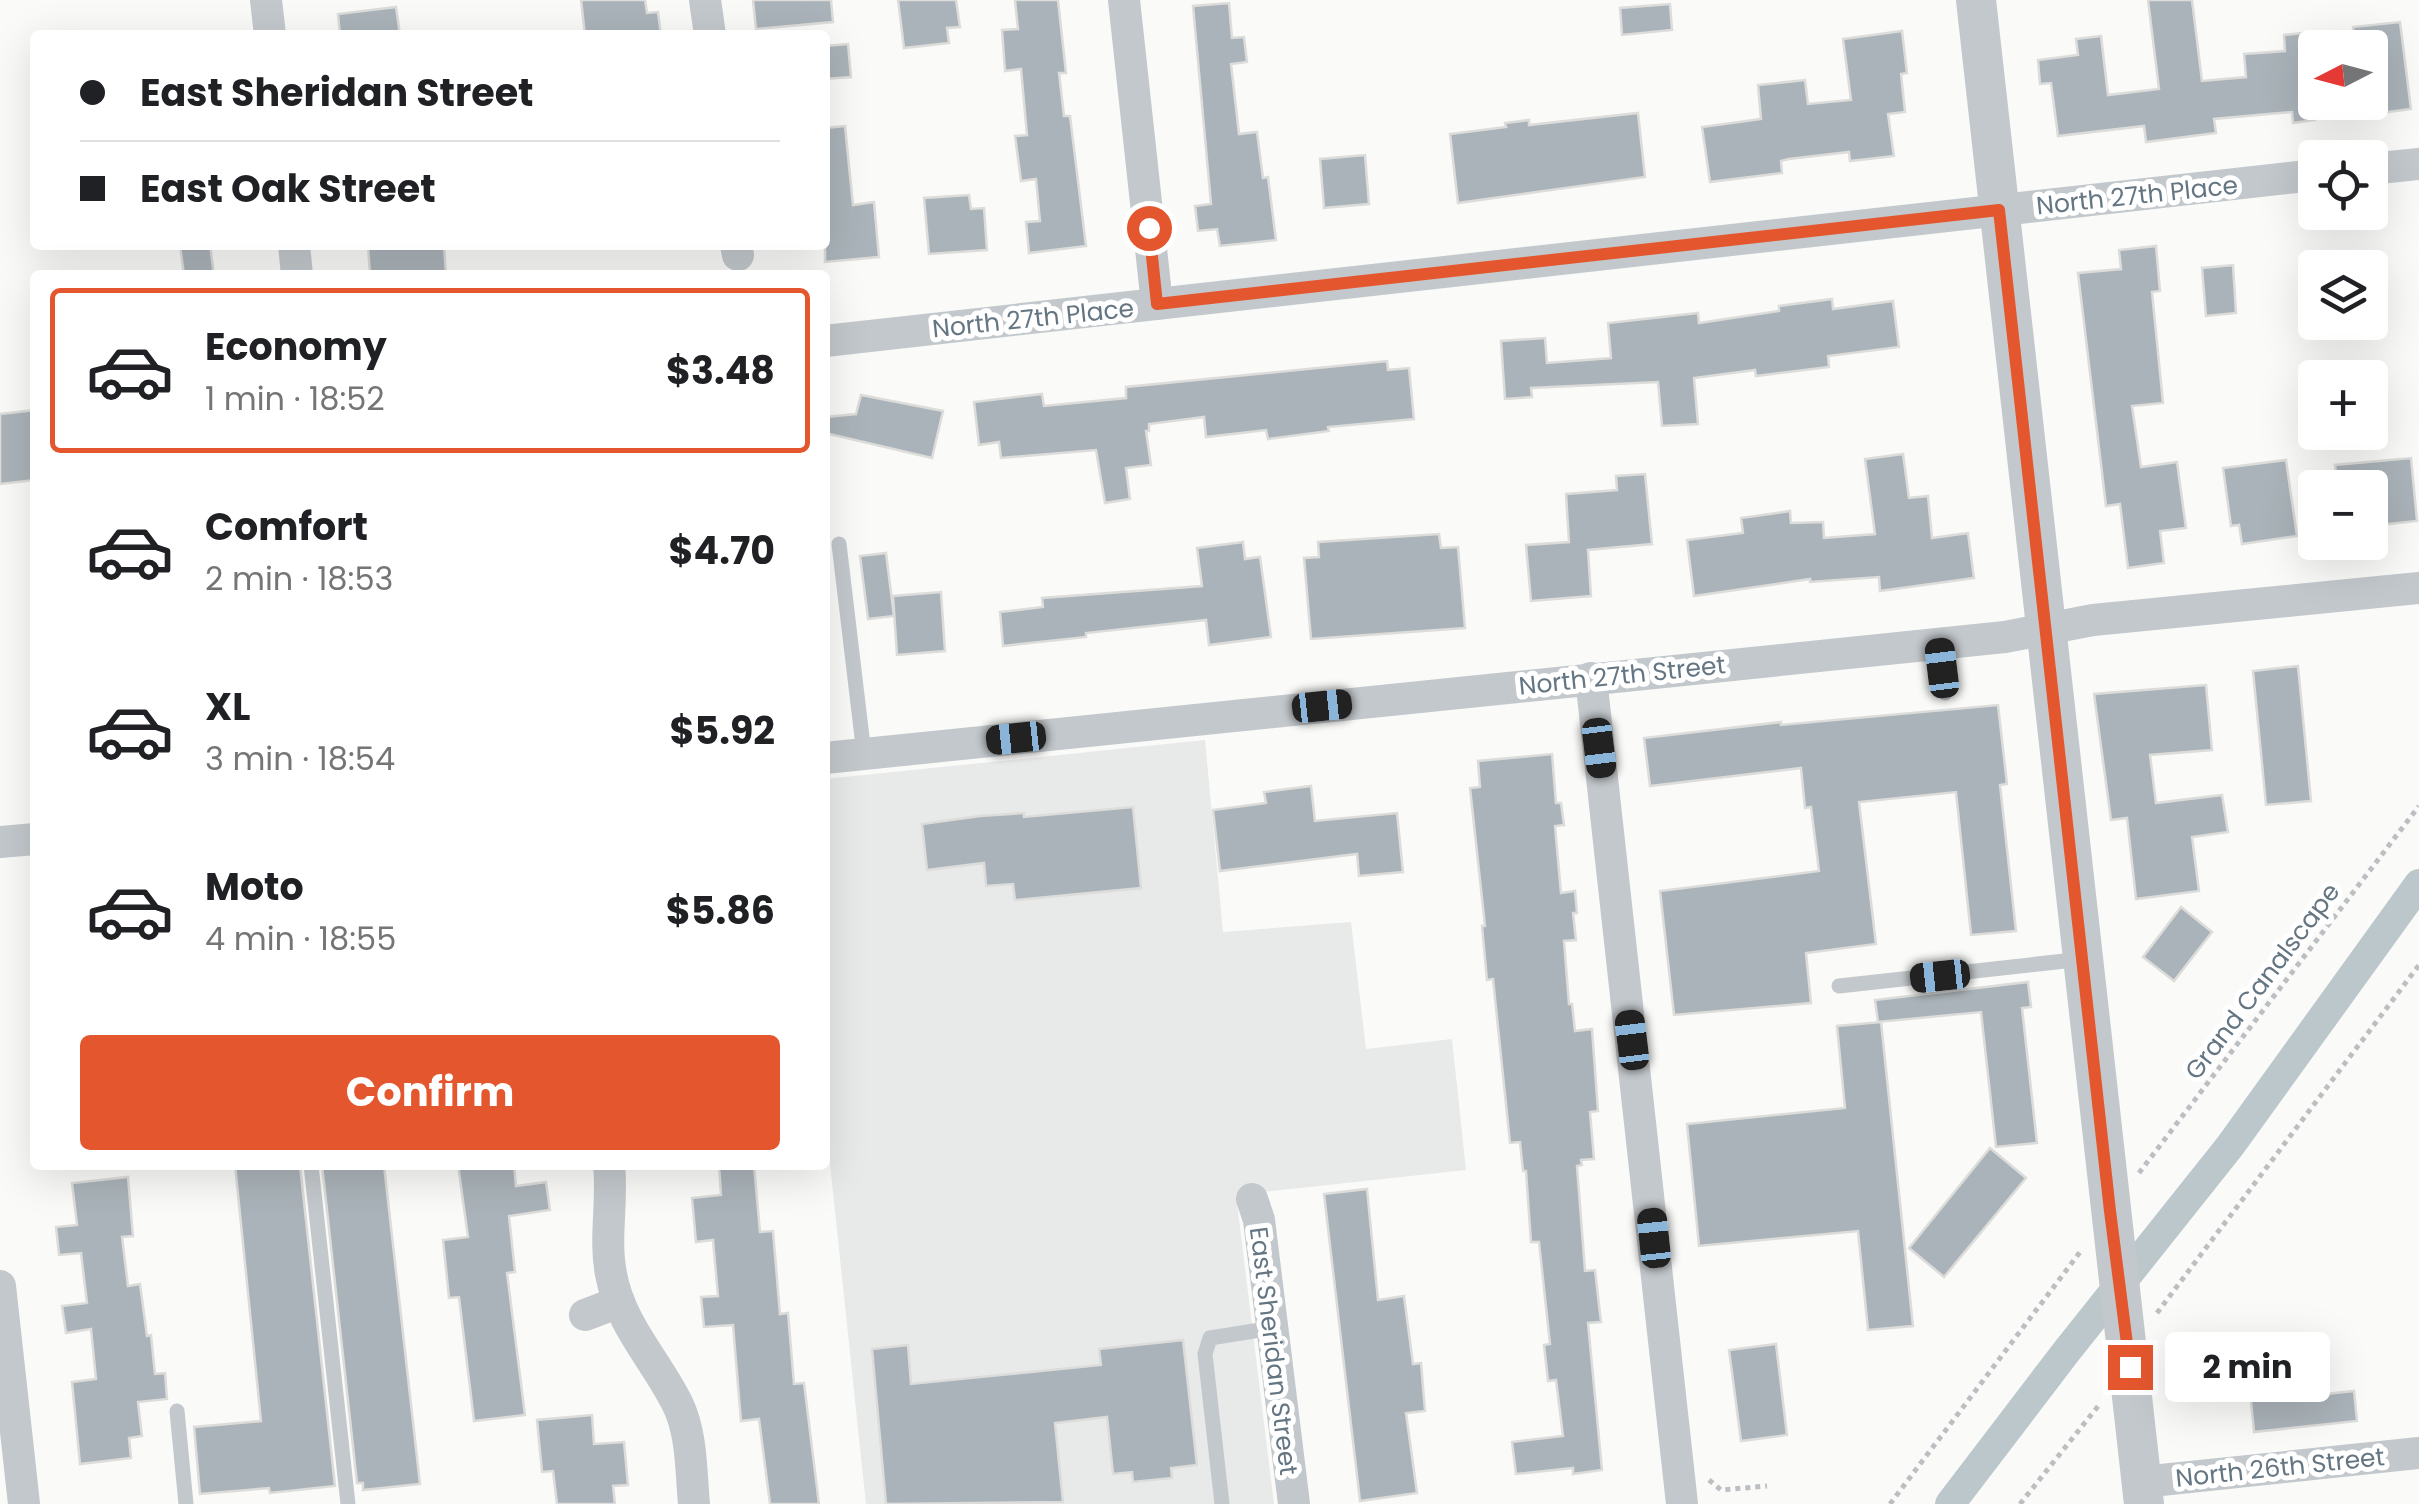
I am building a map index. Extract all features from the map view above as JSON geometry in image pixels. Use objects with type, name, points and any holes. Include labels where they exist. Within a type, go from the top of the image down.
[{"type":"street","points":[[266,0],[269,30]]},
{"type":"street","points":[[705,0],[709,30]]},
{"type":"street","points":[[1124,0],[1157,304]]},
{"type":"street","points":[[1976,0],[2083,959],[2099,1240],[2139,1330],[2143,1493]]},
{"type":"street","points":[[2388,167],[2419,164]]},
{"type":"street","name":"North 27th Place","points":[[830,340],[2298,177]]},
{"type":"street","name":"North 27th Street","points":[[830,757],[2005,637],[2093,620],[2419,588]]},
{"type":"street","points":[[1591,678],[1682,1504]]},
{"type":"street","points":[[0,842],[30,839]]},
{"type":"street","points":[[610,1170],[610,1272],[632,1334],[680,1409],[694,1504]]},
{"type":"street","name":"East Sheridan Street","points":[[1252,1199],[1259,1220],[1294,1504]]},
{"type":"street","points":[[0,1288],[16,1490]]},
{"type":"street","points":[[584,1315],[619,1302]]},
{"type":"street","name":"North 26th Street","points":[[2143,1493],[2419,1453]]},
{"type":"lane","points":[[840,544],[864,754]]},
{"type":"lane","points":[[1940,642],[1946,694]]},
{"type":"lane","points":[[1839,986],[2083,959]]},
{"type":"lane","points":[[312,1170],[348,1504]]},
{"type":"lane","points":[[1222,1504],[1205,1354],[1210,1338],[1273,1328]]},
{"type":"lane","points":[[176,1410],[186,1504]]},
{"type":"path","name":"Grand Canalscape","points":[[2134,1177],[2145,1168],[2419,806]]},
{"type":"path","points":[[2139,1330],[2172,1292],[2419,965]]},
{"type":"path","points":[[1890,1504],[2099,1240]]},
{"type":"path","points":[[2020,1504],[2102,1402]]},
{"type":"path","points":[[1705,1472],[1721,1490],[1767,1486]]},
{"type":"shaded area","points":[[1205,740],[1223,932],[1351,922],[1366,1049],[1452,1039],[1466,1170],[1236,1195],[1274,1504],[866,1504],[830,1164],[830,778]]},
{"type":"building","points":[[581,0],[645,0],[647,13],[658,12],[660,30],[584,30]]},
{"type":"building","points":[[753,0],[831,0],[833,22],[756,29]]},
{"type":"building","points":[[898,0],[956,0],[960,27],[947,28],[949,43],[904,48]]},
{"type":"building","points":[[1015,0],[1058,0],[1066,73],[1059,73],[1064,116],[1070,116],[1086,246],[1029,253],[1026,222],[1040,221],[1036,179],[1021,181],[1015,136],[1027,135],[1021,69],[1005,71],[1002,30],[1018,29]]},
{"type":"building","points":[[2148,0],[2192,0],[2202,81],[2246,77],[2244,54],[2285,51],[2284,35],[2298,34],[2298,120],[2315,120],[2293,123],[2292,112],[2214,119],[2216,133],[2146,142],[2144,126],[2058,136],[2051,83],[2040,84],[2038,60],[2078,55],[2076,39],[2101,36],[2108,95],[2159,89]]},
{"type":"building","points":[[1229,3],[1232,38],[1244,37],[1247,62],[1231,64],[1239,134],[1257,132],[1263,178],[1268,177],[1276,240],[1220,246],[1217,229],[1198,231],[1195,206],[1211,204],[1193,6]]},
{"type":"building","points":[[1670,4],[1672,30],[1622,35],[1620,8]]},
{"type":"building","points":[[396,7],[399,30],[340,30],[338,14]]},
{"type":"building","points":[[2400,22],[2411,109],[2388,112],[2388,30],[2353,27]]},
{"type":"building","points":[[1902,31],[1907,73],[1901,74],[1905,112],[1888,114],[1894,156],[1850,161],[1849,152],[1789,159],[1781,161],[1782,173],[1710,182],[1702,127],[1761,119],[1758,85],[1805,80],[1808,104],[1851,100],[1843,39]]},
{"type":"building","points":[[848,44],[851,77],[830,79],[830,46]]},
{"type":"building","points":[[1638,113],[1645,177],[1458,203],[1450,134],[1529,120],[1529,125]]},
{"type":"building","points":[[845,126],[853,205],[874,202],[879,257],[825,262],[825,250],[830,250],[830,128]]},
{"type":"building","points":[[1365,155],[1369,204],[1324,208],[1320,159]]},
{"type":"building","points":[[969,195],[971,209],[984,208],[987,250],[929,254],[924,198]]},
{"type":"building","points":[[2156,246],[2160,291],[2152,292],[2163,403],[2132,406],[2141,467],[2177,462],[2186,528],[2160,531],[2164,563],[2128,568],[2120,504],[2106,506],[2078,273],[2121,269],[2119,250]]},
{"type":"building","points":[[181,250],[211,250],[213,270],[183,270]]},
{"type":"building","points":[[368,250],[444,250],[446,270],[370,270]]},
{"type":"building","points":[[2233,265],[2236,313],[2206,316],[2202,268]]},
{"type":"building","points":[[1832,299],[1833,309],[1893,301],[1899,347],[1828,356],[1829,367],[1756,376],[1755,370],[1694,378],[1698,424],[1662,426],[1658,382],[1531,388],[1532,397],[1505,399],[1501,341],[1545,338],[1547,363],[1611,358],[1608,323],[1698,313],[1699,323]]},
{"type":"building","points":[[1387,361],[1388,370],[1409,368],[1414,419],[1328,427],[1329,431],[1268,439],[1266,430],[1206,437],[1204,417],[1149,424],[1146,431],[1151,465],[1126,468],[1130,499],[1105,503],[1096,450],[1001,458],[999,442],[979,445],[974,402],[1042,394],[1044,406],[1126,398],[1126,387]]},
{"type":"building","points":[[861,395],[943,411],[932,458],[830,434],[830,417],[856,414]]},
{"type":"building","points":[[30,411],[30,481],[0,484],[0,414]]},
{"type":"building","points":[[1903,454],[1909,498],[1928,496],[1932,538],[1968,533],[1974,578],[1880,591],[1879,577],[1810,579],[1694,596],[1687,540],[1743,533],[1741,518],[1790,511],[1791,523],[1823,522],[1824,538],[1875,534],[1865,459]]},
{"type":"building","points":[[2411,458],[2417,521],[2388,524],[2388,470],[2335,470],[2335,465]]},
{"type":"building","points":[[2286,460],[2297,536],[2242,544],[2239,525],[2231,526],[2223,468]]},
{"type":"building","points":[[1645,474],[1652,544],[1588,550],[1591,596],[1531,601],[1526,545],[1569,542],[1566,494],[1617,490],[1616,476]]},
{"type":"building","points":[[1439,534],[1441,548],[1458,547],[1465,628],[1311,639],[1304,558],[1319,557],[1318,542]]},
{"type":"building","points":[[1243,542],[1245,559],[1260,557],[1271,637],[1209,645],[1206,620],[1003,646],[1000,612],[1043,607],[1042,598],[1202,586],[1197,548]]},
{"type":"building","points":[[886,553],[894,616],[868,619],[860,556]]},
{"type":"building","points":[[941,592],[945,651],[897,655],[893,596]]},
{"type":"building","points":[[2298,666],[2311,801],[2266,805],[2253,671]]},
{"type":"building","points":[[2206,685],[2212,750],[2150,755],[2156,803],[2222,795],[2228,832],[2192,837],[2199,891],[2136,899],[2127,818],[2111,820],[2094,694]]},
{"type":"building","points":[[1998,705],[2007,784],[2000,785],[2016,931],[1971,935],[1956,792],[1859,802],[1876,944],[1806,953],[1811,1003],[1674,1015],[1660,891],[1819,871],[1811,807],[1805,808],[1801,768],[1650,786],[1644,738],[1781,722]]},
{"type":"building","points":[[1552,754],[1556,803],[1561,803],[1564,825],[1555,826],[1561,893],[1575,891],[1577,913],[1573,913],[1576,940],[1564,941],[1569,1004],[1575,1031],[1592,1029],[1598,1111],[1590,1112],[1594,1159],[1581,1160],[1582,1165],[1577,1166],[1585,1271],[1595,1270],[1601,1322],[1588,1323],[1602,1470],[1573,1474],[1573,1468],[1516,1474],[1512,1442],[1563,1436],[1556,1380],[1548,1381],[1544,1345],[1550,1344],[1539,1242],[1531,1242],[1520,1142],[1510,1143],[1493,979],[1487,980],[1470,788],[1480,787],[1478,761]]},
{"type":"building","points":[[1311,786],[1315,821],[1397,813],[1403,872],[1359,876],[1357,854],[1220,871],[1213,810],[1266,803],[1264,792]]},
{"type":"building","points":[[1133,807],[1141,888],[1015,900],[1013,884],[986,886],[984,863],[927,870],[922,824],[980,816],[1024,813],[1024,817]]},
{"type":"building","points":[[2181,907],[2212,932],[2174,981],[2143,957]]},
{"type":"building","points":[[2028,982],[2031,1007],[2022,1008],[2037,1143],[1996,1147],[1981,1012],[1878,1022],[1875,1000]]},
{"type":"building","points":[[1881,1022],[1913,1326],[1868,1330],[1858,1231],[1699,1246],[1687,1124],[1845,1108],[1837,1026]]},
{"type":"building","points":[[1990,1148],[2026,1178],[1944,1277],[1909,1248]]},
{"type":"building","points":[[236,1170],[301,1170],[335,1486],[270,1493],[269,1488],[200,1494],[194,1427],[261,1421]]},
{"type":"building","points":[[323,1170],[385,1170],[420,1484],[363,1490],[363,1483],[357,1483]]},
{"type":"building","points":[[459,1170],[514,1170],[516,1186],[546,1182],[550,1210],[509,1216],[515,1272],[507,1273],[525,1415],[474,1421],[459,1297],[449,1298],[443,1240],[468,1237]]},
{"type":"building","points":[[719,1170],[754,1170],[760,1232],[773,1231],[780,1314],[788,1313],[794,1384],[804,1383],[819,1504],[770,1504],[759,1419],[741,1421],[733,1325],[704,1327],[701,1297],[718,1296],[713,1240],[696,1242],[692,1198],[721,1195]]},
{"type":"building","points":[[128,1177],[133,1236],[122,1237],[128,1286],[140,1284],[155,1374],[165,1373],[167,1399],[138,1402],[142,1436],[129,1438],[131,1458],[80,1464],[72,1382],[96,1379],[91,1329],[66,1333],[62,1306],[87,1303],[81,1253],[59,1255],[56,1227],[77,1225],[72,1183]]},
{"type":"building","points":[[1367,1189],[1378,1300],[1404,1296],[1413,1364],[1421,1363],[1425,1411],[1406,1413],[1417,1493],[1360,1501],[1324,1194]]},
{"type":"building","points":[[1183,1340],[1197,1465],[1171,1468],[1172,1478],[1133,1482],[1132,1472],[1113,1474],[1107,1417],[1055,1423],[1063,1502],[886,1504],[872,1349],[908,1345],[911,1384],[1101,1365],[1099,1349]]},
{"type":"building","points":[[1776,1344],[1787,1435],[1741,1441],[1729,1350]]},
{"type":"building","points":[[2301,1344],[2307,1396],[2354,1391],[2357,1421],[2254,1432],[2246,1350]]},
{"type":"building","points":[[592,1415],[594,1444],[624,1442],[628,1485],[613,1486],[615,1504],[557,1504],[553,1471],[542,1472],[537,1420]]},
{"type":"waterway","points":[[1950,1504],[2230,1146],[2419,884]]},
{"type":"route","points":[[1149,228],[1157,304],[1999,210],[2130,1367]]}]
